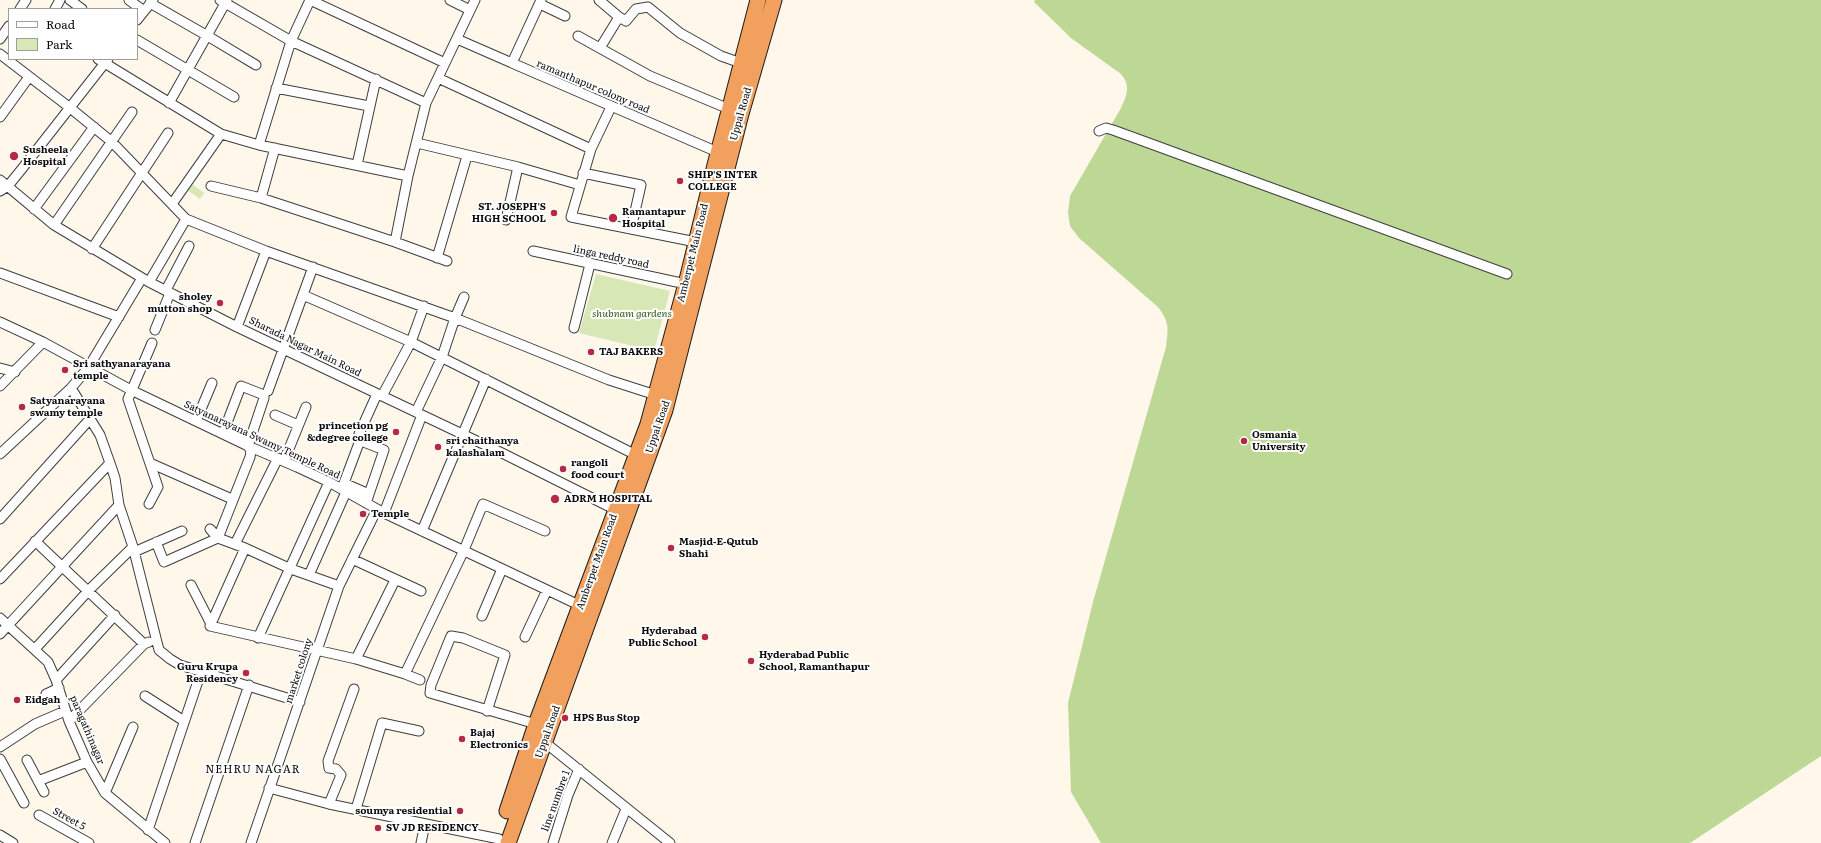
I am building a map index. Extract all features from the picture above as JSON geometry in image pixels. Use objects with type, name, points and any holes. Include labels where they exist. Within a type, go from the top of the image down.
[{"type":"highway","name":"Amberpet Main Road","points":[[501,842],[581,606],[648,424],[662,397],[696,242],[724,154],[729,109],[758,0]]},
{"type":"highway","name":"Uppal Road","points":[[538,734],[665,410],[662,397],[724,154],[774,0]]},
{"type":"street","points":[[70,0],[81,8]]},
{"type":"street","points":[[129,0],[149,5],[206,35],[256,65]]},
{"type":"street","points":[[259,145],[291,41],[310,0],[445,64]]},
{"type":"street","points":[[450,0],[470,10]]},
{"type":"street","points":[[395,242],[408,176],[426,103],[475,0]]},
{"type":"street","points":[[599,0],[626,21],[636,9],[648,7],[680,33],[721,56],[740,63]]},
{"type":"street","points":[[169,103],[224,1],[291,41],[426,103]]},
{"type":"street","points":[[512,63],[541,2],[566,16]]},
{"type":"street","points":[[138,19],[149,5]]},
{"type":"street","points":[[600,48],[619,17]]},
{"type":"street","points":[[0,39],[8,27]]},
{"type":"street","points":[[578,36],[650,76],[729,109]]},
{"type":"street","name":"ramanthapur colony road","points":[[457,38],[611,107],[724,154]]},
{"type":"street","points":[[138,41],[234,98]]},
{"type":"street","points":[[0,54],[69,106],[112,142],[186,219],[266,251],[424,306],[609,380],[662,397]]},
{"type":"street","points":[[4,188],[69,106],[103,60],[169,103],[221,134],[259,145],[408,176]]},
{"type":"street","points":[[0,117],[29,77]]},
{"type":"street","points":[[438,78],[591,149]]},
{"type":"street","points":[[356,165],[376,79]]},
{"type":"street","points":[[276,88],[369,106]]},
{"type":"street","points":[[611,107],[591,149],[583,173],[572,217],[696,242]]},
{"type":"street","points":[[54,225],[132,112]]},
{"type":"street","points":[[34,209],[94,127]]},
{"type":"street","points":[[1099,131],[1106,128],[1112,130],[1507,274]]},
{"type":"street","points":[[92,249],[168,133]]},
{"type":"street","points":[[172,204],[221,134]]},
{"type":"street","points":[[417,143],[518,167],[580,185]]},
{"type":"street","points":[[261,198],[275,148]]},
{"type":"street","points":[[437,258],[467,156]]},
{"type":"street","points":[[506,220],[518,167]]},
{"type":"street","points":[[583,173],[641,185],[631,229]]},
{"type":"street","name":"Sharada Nagar Main Road","points":[[0,180],[4,188],[54,225],[145,280],[237,327],[462,433],[616,510]]},
{"type":"street","points":[[211,186],[261,198],[395,242],[447,261]]},
{"type":"street","points":[[0,454],[71,388],[88,368],[119,317],[186,219]]},
{"type":"street","points":[[155,330],[168,291],[189,246]]},
{"type":"street","points":[[237,327],[266,251]]},
{"type":"street","name":"linga reddy road","points":[[533,251],[686,284]]},
{"type":"street","points":[[574,328],[590,264]]},
{"type":"street","points":[[268,391],[313,267]]},
{"type":"street","points":[[0,273],[119,317]]},
{"type":"street","points":[[303,295],[411,342],[546,408],[636,455]]},
{"type":"street","name":"market colony","points":[[251,843],[339,586],[352,559],[380,511],[442,357],[455,318],[464,297]]},
{"type":"street","points":[[359,434],[411,342],[424,306]]},
{"type":"street","name":"Satyanarayana Swamy Temple Road","points":[[0,322],[43,342],[130,390],[196,421],[249,441],[281,460],[329,482],[346,492],[368,499],[380,511],[581,606]]},
{"type":"street","points":[[0,386],[43,342]]},
{"type":"street","points":[[149,504],[158,487],[128,399],[130,390],[152,343]]},
{"type":"street","points":[[0,368],[15,372]]},
{"type":"street","points":[[422,531],[486,379]]},
{"type":"street","points":[[196,421],[212,384]]},
{"type":"street","points":[[156,542],[164,562],[218,538],[251,452],[249,441],[264,395],[241,386],[225,428],[249,441]]},
{"type":"street","points":[[71,388],[100,435],[110,463],[118,505],[133,550],[151,641]]},
{"type":"street","points":[[235,544],[281,460],[306,407]]},
{"type":"street","points":[[275,415],[298,425]]},
{"type":"street","points":[[0,519],[90,419]]},
{"type":"street","points":[[361,441],[384,450],[368,499],[344,483],[359,442],[361,441]]},
{"type":"street","points":[[0,579],[110,463]]},
{"type":"street","points":[[150,463],[232,499]]},
{"type":"street","points":[[258,638],[329,482]]},
{"type":"street","points":[[309,575],[346,492]]},
{"type":"street","points":[[405,674],[464,550],[483,504],[545,531]]},
{"type":"street","points":[[0,634],[118,505]]},
{"type":"street","points":[[210,530],[218,538],[245,548],[290,569],[339,586]]},
{"type":"street","points":[[35,648],[89,590],[133,550],[182,531]]},
{"type":"street","points":[[35,541],[116,615],[151,641],[170,660],[201,672],[300,702]]},
{"type":"street","points":[[211,624],[245,548]]},
{"type":"street","points":[[352,559],[420,591]]},
{"type":"street","points":[[482,616],[502,569]]},
{"type":"street","points":[[356,659],[395,580]]},
{"type":"street","points":[[191,586],[211,624],[210,626],[356,659],[420,680]]},
{"type":"street","points":[[525,637],[547,590]]},
{"type":"street","points":[[46,694],[57,684],[116,615]]},
{"type":"street","name":"paragathinagar","points":[[0,618],[35,648],[48,662],[69,721],[87,762],[105,793],[165,843]]},
{"type":"street","points":[[487,710],[505,655],[463,638],[451,636],[431,685],[430,692],[487,710],[538,734],[626,809],[670,843]]},
{"type":"street","points":[[69,721],[151,641]]},
{"type":"street","points":[[148,830],[201,672]]},
{"type":"street","points":[[196,843],[249,686]]},
{"type":"street","points":[[329,804],[341,775],[336,769],[328,768],[328,761],[354,689]]},
{"type":"street","points":[[145,696],[184,721]]},
{"type":"street","points":[[0,747],[34,724],[65,711]]},
{"type":"street","points":[[356,809],[382,723],[419,731]]},
{"type":"street","points":[[105,793],[133,727]]},
{"type":"street","points":[[0,759],[24,803]]},
{"type":"street","points":[[27,760],[44,792]]},
{"type":"street","points":[[38,781],[87,762]]},
{"type":"street","name":"line numbre 1","points":[[553,841],[568,794],[579,770]]},
{"type":"street","points":[[269,788],[329,804],[501,842]]},
{"type":"street","points":[[612,843],[626,809]]},
{"type":"street","name":"Street 5","points":[[39,815],[89,843]]},
{"type":"street","points":[[421,843],[425,824]]},
{"type":"street","points":[[0,836],[13,843]]},
{"type":"green space","name":"Osmania University","points":[[1035,0],[1821,0],[1821,756],[1690,843],[1101,843],[1071,792],[1068,703],[1093,602],[1166,347],[1167,323],[1159,308],[1079,238],[1070,226],[1068,213],[1070,196],[1121,108],[1125,99],[1127,87],[1121,74],[1071,38],[1034,2]]},
{"type":"green space","points":[[192,184],[204,193],[200,199],[187,190]]},
{"type":"green space","name":"shubnam gardens","points":[[596,274],[670,291],[654,351],[579,333]]},
{"type":"place","name":"Susheela Hospital","points":[[14,156]]},
{"type":"place","name":"SHIP'S INTER COLLEGE","points":[[680,181]]},
{"type":"place","name":"ST. JOSEPH'S HIGH SCHOOL","points":[[554,213]]},
{"type":"place","name":"Ramantapur Hospital","points":[[613,218]]},
{"type":"place","name":"sholey mutton shop","points":[[220,303]]},
{"type":"place","name":"TAJ BAKERS","points":[[591,352]]},
{"type":"place","name":"Sri sathyanarayana temple","points":[[65,370]]},
{"type":"place","name":"Satyanarayana swamy temple","points":[[22,407]]},
{"type":"place","name":"princetion pg &degree college","points":[[396,432]]},
{"type":"place","name":"Osmania University","points":[[1244,441]]},
{"type":"place","name":"sri chaithanya kalashalam","points":[[438,447]]},
{"type":"place","name":"rangoli food court","points":[[563,469]]},
{"type":"place","name":"ADRM HOSPITAL","points":[[555,499]]},
{"type":"place","name":"Temple","points":[[363,514]]},
{"type":"place","name":"Masjid-E-Qutub Shahi","points":[[671,548]]},
{"type":"place","name":"Hyderabad Public School","points":[[705,637]]},
{"type":"place","name":"Hyderabad Public School, Ramanthapur","points":[[751,661]]},
{"type":"place","name":"Guru Krupa Residency","points":[[246,673]]},
{"type":"place","name":"Eidgah","points":[[17,700]]},
{"type":"place","name":"HPS Bus Stop","points":[[565,718]]},
{"type":"place","name":"Bajaj Electronics","points":[[462,739]]},
{"type":"place","name":"soumya residential","points":[[460,811]]},
{"type":"place","name":"SV JD RESIDENCY","points":[[378,828]]},
{"type":"district","name":"NEHRU NAGAR","points":[[253,770]]}]
